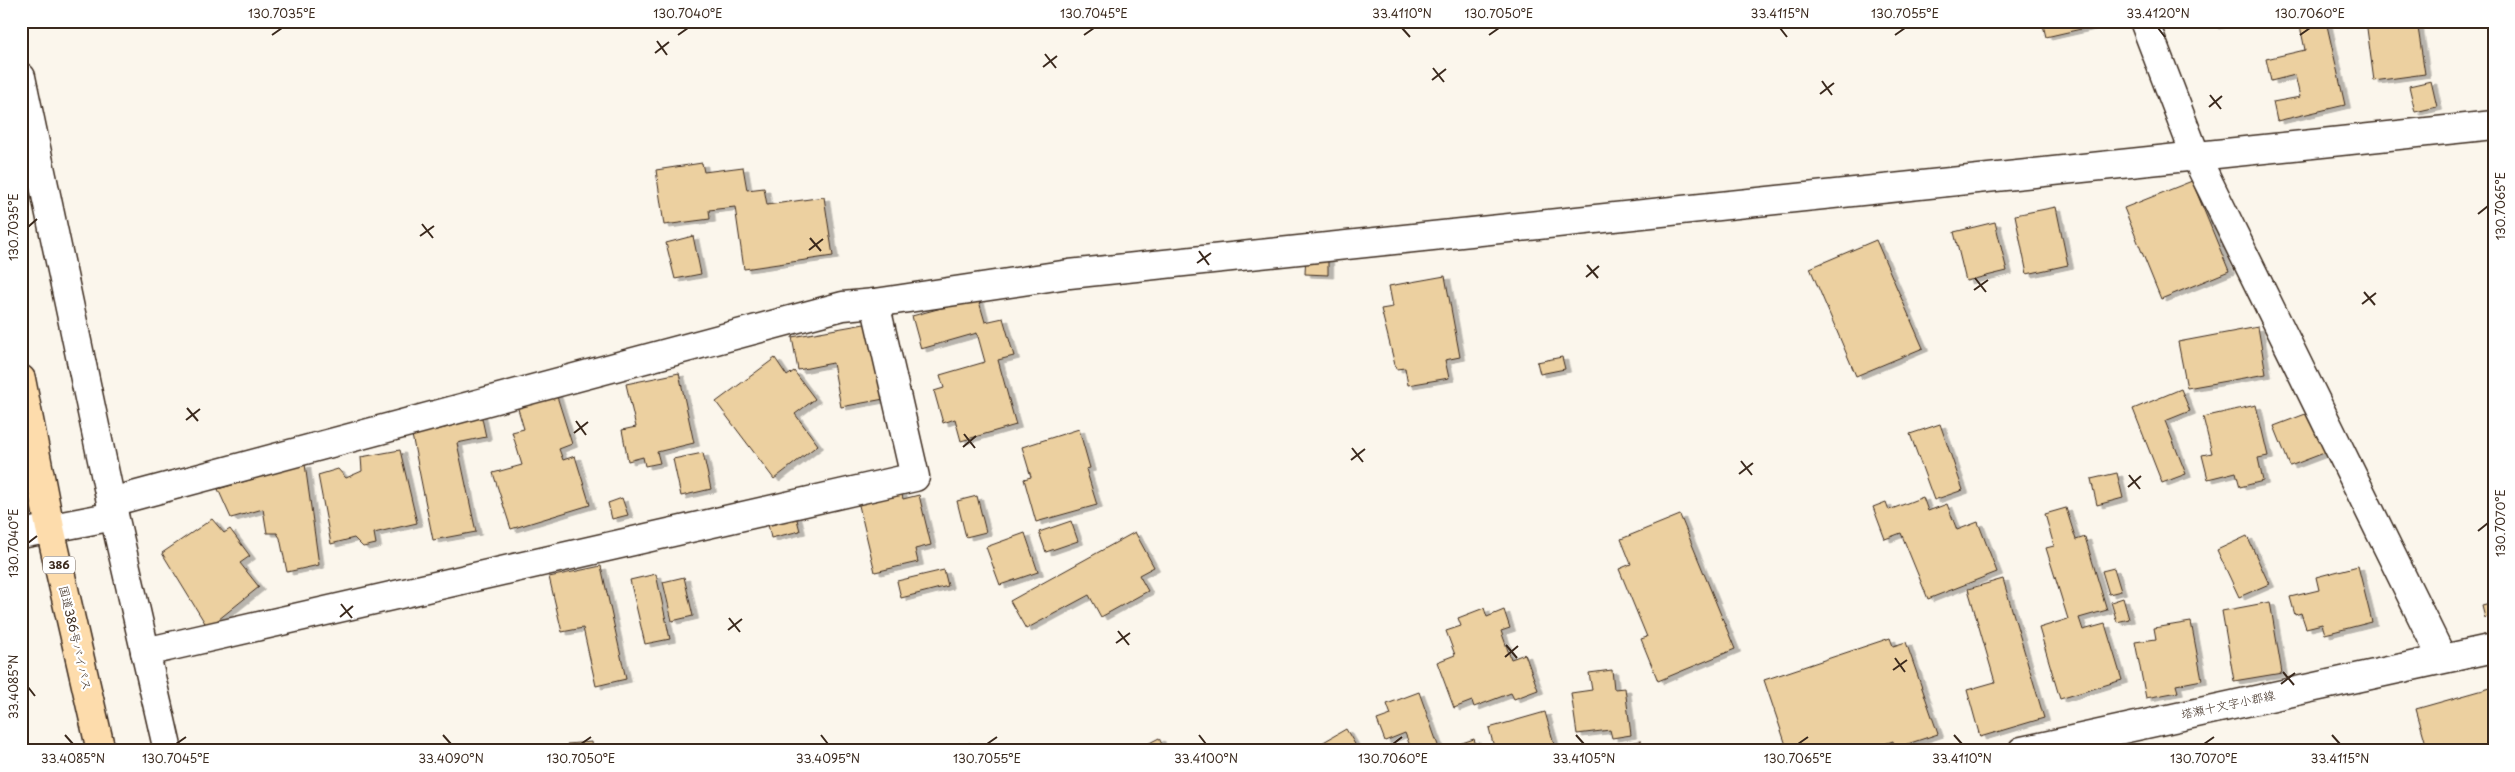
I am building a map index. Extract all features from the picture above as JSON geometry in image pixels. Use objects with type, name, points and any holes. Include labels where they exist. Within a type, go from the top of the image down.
[{"type":"highway","name":"国道386号バイパス","points":[[21,379],[50,528],[101,751]]},
{"type":"street","points":[[2144,21],[2196,157],[2442,658]]},
{"type":"street","points":[[21,77],[112,509],[168,751]]},
{"type":"street","points":[[21,534],[50,528],[112,509],[833,308],[1069,274],[2494,125]]},
{"type":"street","points":[[145,652],[915,477],[875,303]]},
{"type":"street","name":"塔瀬十文字小郡線","points":[[2022,751],[2494,648]]},
{"type":"building","points":[[2042,21],[2116,21],[2046,37]]},
{"type":"building","points":[[2212,21],[2237,21],[2213,26]]},
{"type":"building","points":[[2299,21],[2326,21],[2345,105],[2277,121],[2273,102],[2300,97],[2295,75],[2271,81],[2266,59],[2305,50]]},
{"type":"building","points":[[2366,21],[2417,21],[2425,74],[2374,81]]},
{"type":"building","points":[[2431,81],[2437,107],[2415,112],[2409,86]]},
{"type":"building","points":[[702,163],[704,172],[743,167],[747,190],[764,188],[767,205],[824,197],[833,256],[744,269],[735,207],[709,210],[710,219],[664,225],[656,170]]},
{"type":"building","points":[[2192,181],[2229,271],[2161,299],[2124,208]]},
{"type":"building","points":[[2056,207],[2068,265],[2027,274],[2015,215]]},
{"type":"building","points":[[1995,222],[2007,271],[1966,281],[1954,232]]},
{"type":"building","points":[[693,236],[701,274],[675,279],[666,243]]},
{"type":"building","points":[[1876,240],[1923,348],[1856,376],[1810,268]]},
{"type":"building","points":[[1306,252],[1328,253],[1328,275],[1305,274]]},
{"type":"building","points":[[1445,276],[1460,357],[1445,360],[1449,378],[1408,385],[1405,368],[1396,369],[1381,309],[1393,307],[1389,286]]},
{"type":"building","points":[[978,298],[985,322],[1003,318],[1014,356],[998,360],[1016,425],[961,441],[955,419],[943,423],[934,391],[944,388],[940,375],[985,362],[977,333],[921,349],[912,316]]},
{"type":"building","points":[[870,323],[884,399],[841,407],[833,363],[798,370],[792,337]]},
{"type":"building","points":[[2258,327],[2266,374],[2187,388],[2178,342]]},
{"type":"building","points":[[1562,357],[1565,369],[1540,374],[1537,362]]},
{"type":"building","points":[[775,358],[787,376],[794,371],[815,399],[795,414],[818,445],[774,479],[716,402]]},
{"type":"building","points":[[679,373],[694,443],[657,452],[660,463],[645,466],[643,457],[628,461],[622,430],[636,427],[626,384]]},
{"type":"building","points":[[2181,389],[2190,411],[2165,421],[2186,474],[2162,483],[2133,409]]},
{"type":"building","points":[[555,390],[572,444],[559,449],[563,460],[575,456],[590,505],[511,529],[493,473],[522,465],[512,432],[524,429],[516,402]]},
{"type":"building","points":[[2256,405],[2268,456],[2258,458],[2263,481],[2240,487],[2236,472],[2208,479],[2202,455],[2212,453],[2203,417]]},
{"type":"building","points":[[480,409],[486,437],[457,443],[476,532],[433,540],[412,435],[449,427],[446,416]]},
{"type":"building","points":[[2316,410],[2332,450],[2290,466],[2274,426]]},
{"type":"building","points":[[1940,424],[1963,490],[1934,500],[1910,434]]},
{"type":"building","points":[[1079,429],[1090,468],[1086,469],[1097,505],[1036,522],[1024,479],[1031,477],[1022,447]]},
{"type":"building","points":[[400,450],[417,523],[374,533],[376,544],[363,547],[354,538],[331,544],[318,475],[338,469],[346,478],[362,471],[361,457]]},
{"type":"building","points":[[703,453],[711,489],[681,496],[673,459]]},
{"type":"building","points":[[305,464],[319,565],[287,572],[280,538],[277,533],[267,533],[263,509],[231,518],[218,489]]},
{"type":"building","points":[[2117,473],[2123,498],[2097,505],[2091,479]]},
{"type":"building","points":[[900,487],[903,499],[919,495],[931,545],[915,549],[918,562],[875,572],[857,497]]},
{"type":"building","points":[[977,496],[986,532],[966,537],[957,501]]},
{"type":"building","points":[[1923,497],[1928,511],[1947,504],[1957,530],[1978,522],[1997,572],[1928,599],[1901,533],[1885,539],[1873,507],[1886,502],[1889,510]]},
{"type":"building","points":[[622,498],[628,515],[612,519],[608,503]]},
{"type":"building","points":[[794,508],[800,531],[771,538],[766,515]]},
{"type":"building","points":[[2066,508],[2076,540],[2085,537],[2107,610],[2079,618],[2083,630],[2105,624],[2122,680],[2060,699],[2039,628],[2068,619],[2046,548],[2054,546],[2045,514]]},
{"type":"building","points":[[1680,515],[1735,649],[1658,681],[1641,639],[1647,637],[1619,569],[1631,564],[1621,539]]},
{"type":"building","points":[[212,519],[224,533],[230,529],[250,556],[240,563],[259,587],[208,628],[162,553]]},
{"type":"building","points":[[1071,521],[1078,541],[1046,552],[1039,532]]},
{"type":"building","points":[[1135,532],[1154,567],[1139,575],[1148,591],[1101,617],[1089,595],[1026,629],[1010,601]]},
{"type":"building","points":[[1025,533],[1038,572],[1000,585],[986,547]]},
{"type":"building","points":[[2247,536],[2269,584],[2239,597],[2217,550]]},
{"type":"building","points":[[601,566],[626,679],[596,686],[583,628],[562,632],[549,577]]},
{"type":"building","points":[[2358,566],[2372,622],[2325,634],[2322,624],[2306,628],[2301,613],[2295,615],[2290,597],[2319,590],[2316,577]]},
{"type":"building","points":[[2114,568],[2121,591],[2109,594],[2102,571]]},
{"type":"building","points":[[944,570],[948,586],[901,598],[897,581]]},
{"type":"building","points":[[656,574],[670,639],[645,644],[630,580]]},
{"type":"building","points":[[684,577],[693,616],[672,621],[663,582]]},
{"type":"building","points":[[2003,579],[2044,718],[1980,737],[1967,690],[1995,682],[1968,589]]},
{"type":"building","points":[[2123,598],[2129,619],[2117,622],[2111,602]]},
{"type":"building","points":[[2270,602],[2282,673],[2234,681],[2222,611]]},
{"type":"building","points":[[2494,603],[2494,615],[2485,618],[2482,606]]},
{"type":"building","points":[[1484,608],[1487,617],[1504,610],[1510,628],[1501,631],[1511,659],[1525,654],[1538,690],[1514,699],[1511,693],[1474,707],[1472,701],[1454,708],[1437,662],[1455,655],[1446,631],[1461,626],[1458,618]]},
{"type":"building","points":[[2191,622],[2202,680],[2176,685],[2178,692],[2146,698],[2135,642],[2156,639],[2154,628]]},
{"type":"building","points":[[1890,638],[1893,646],[1906,642],[1938,734],[1895,748],[1893,741],[1864,751],[1788,751],[1764,680]]},
{"type":"building","points":[[1612,670],[1614,689],[1625,688],[1631,735],[1612,738],[1610,730],[1577,734],[1571,693],[1592,690],[1589,673]]},
{"type":"building","points":[[2494,687],[2494,751],[2428,751],[2416,709]]},
{"type":"building","points":[[1419,692],[1440,751],[1412,751],[1405,733],[1385,741],[1377,720],[1391,715],[1387,704]]},
{"type":"building","points":[[1545,712],[1556,751],[1495,751],[1489,728]]},
{"type":"building","points":[[1346,729],[1359,751],[1308,751]]},
{"type":"building","points":[[1159,738],[1165,751],[1134,751]]},
{"type":"building","points":[[1474,739],[1478,751],[1454,751],[1453,746]]},
{"type":"building","points":[[1641,741],[1643,751],[1583,751]]},
{"type":"building","points":[[592,742],[593,751],[568,751],[567,744]]},
{"type":"building","points":[[970,743],[971,751],[947,751],[947,749]]},
{"type":"building","points":[[1077,746],[1080,751],[1068,751]]}]
